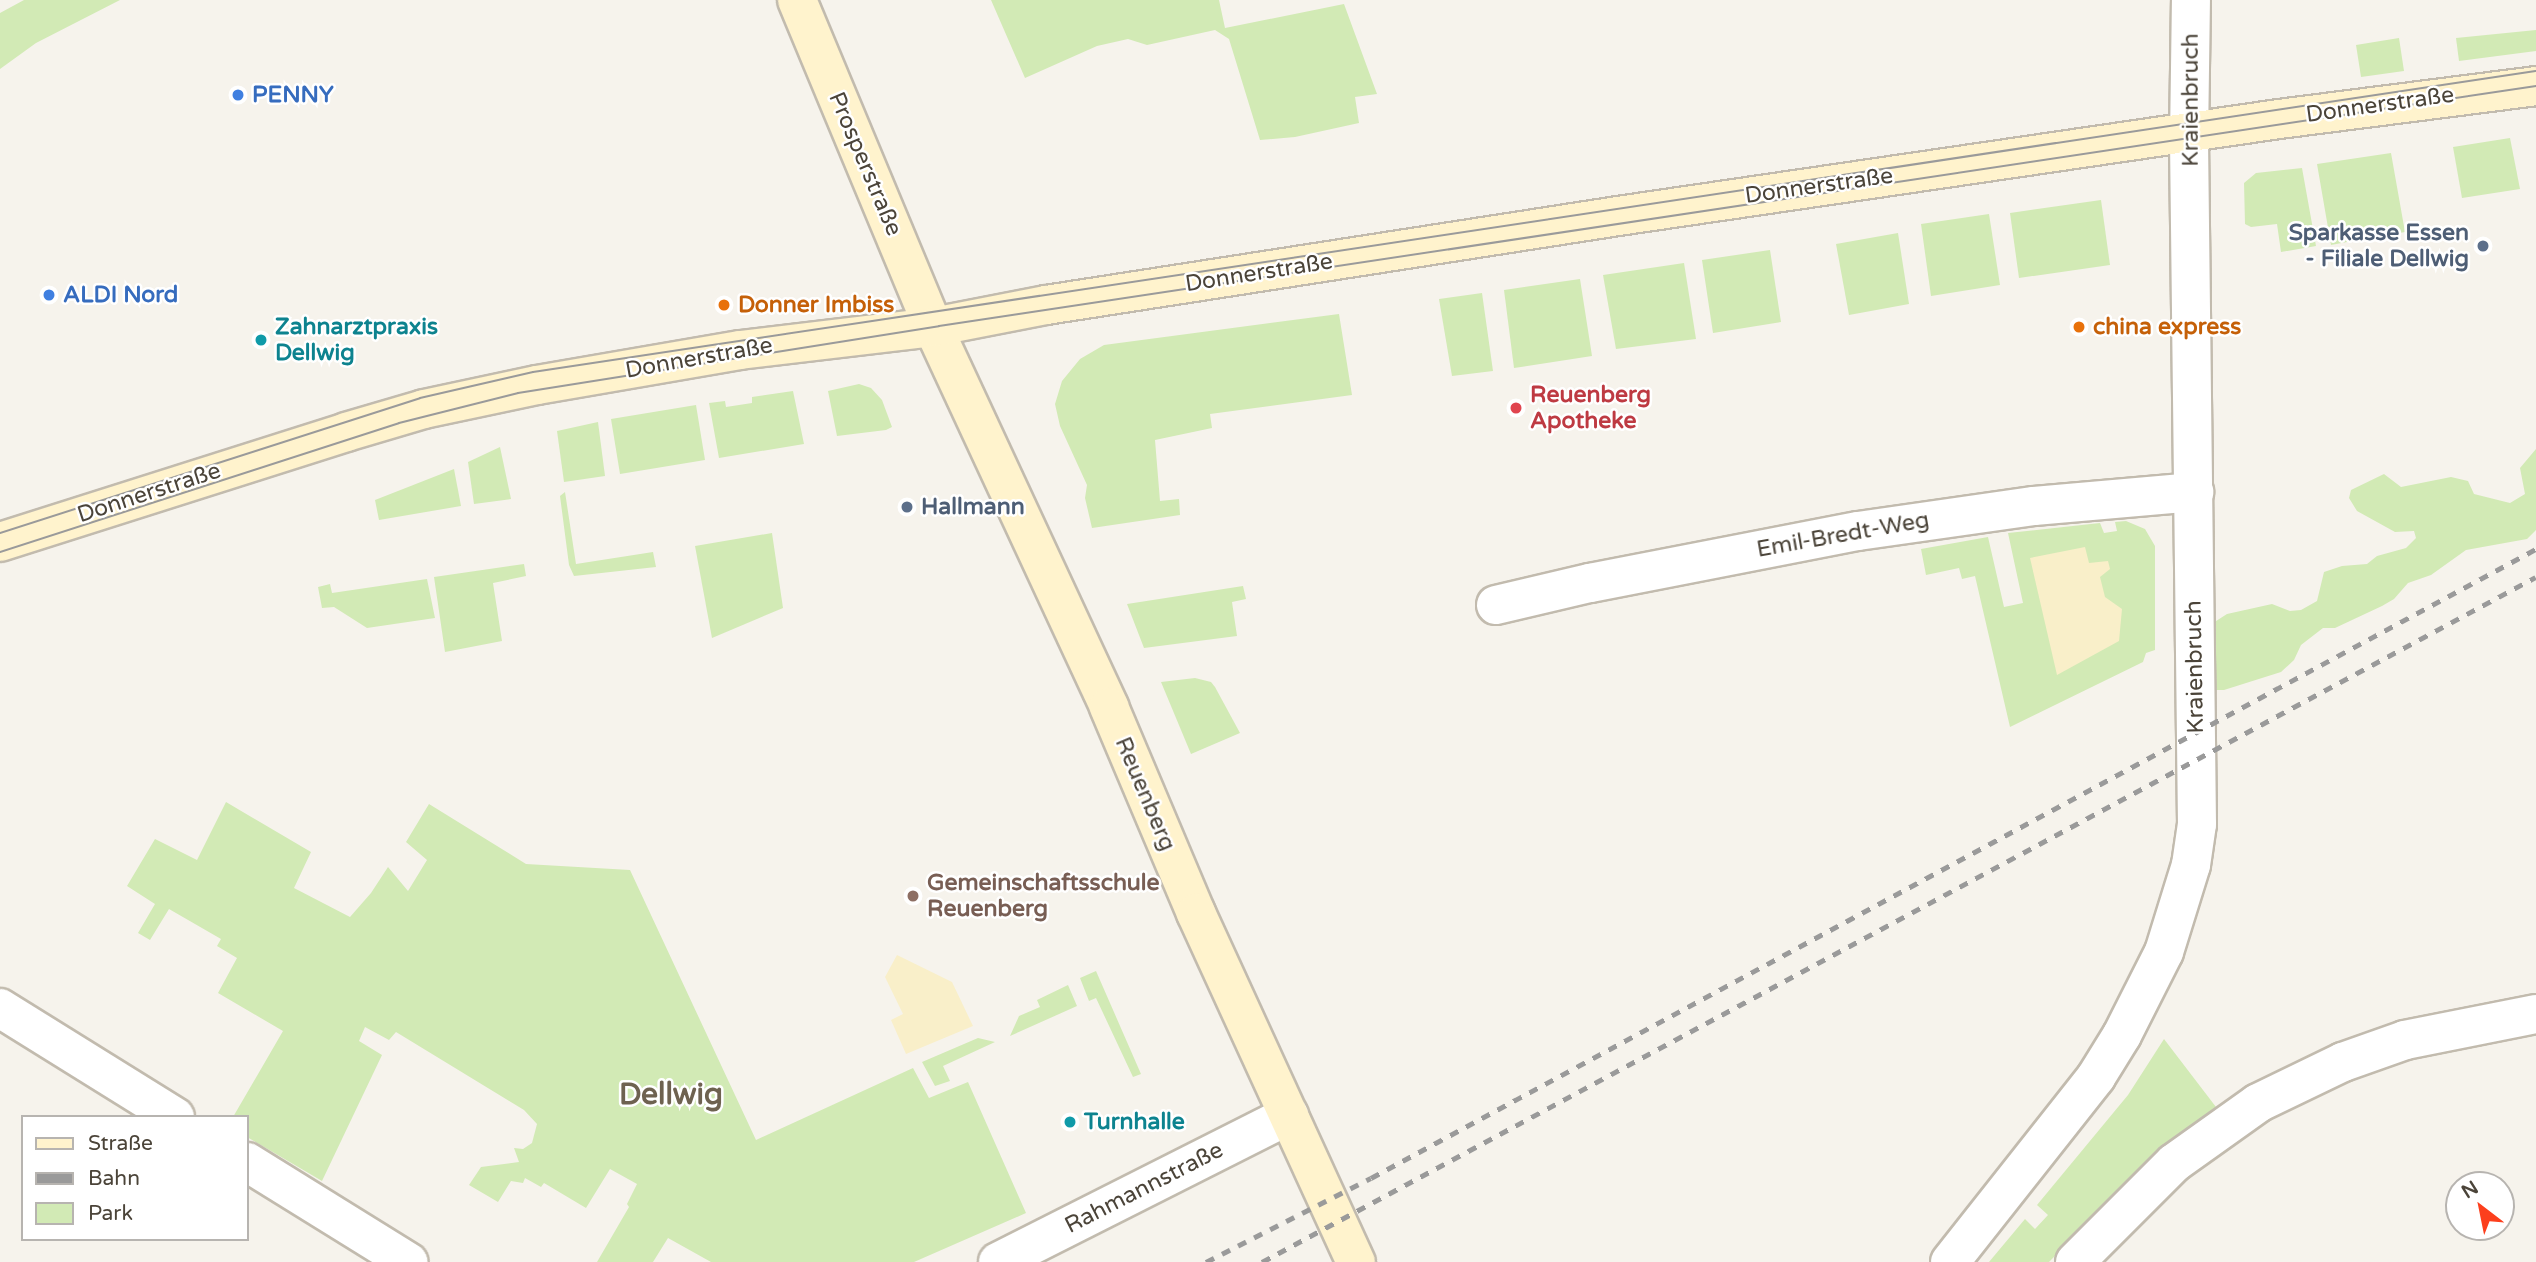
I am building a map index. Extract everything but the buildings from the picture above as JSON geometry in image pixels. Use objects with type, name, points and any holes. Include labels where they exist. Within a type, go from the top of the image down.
[{"type":"main road","name":"Prosperstraße","points":[[797,0],[933,327]]},
{"type":"main road","name":"Donnerstraße","points":[[0,542],[216,471],[436,406],[537,385],[740,350],[933,327],[1046,305],[1618,216],[2189,132],[2536,86]]},
{"type":"main road","name":"Reuenberg","points":[[933,327],[1109,707],[1196,913],[1356,1262]]},
{"type":"street","name":"Kraienbruch","points":[[1950,1262],[2096,1077],[2142,999],[2164,952],[2181,900],[2197,824],[2189,132],[2192,0]]},
{"type":"street","name":"Emil-Bredt-Weg","points":[[1496,605],[1590,583],[1895,525],[2034,506],[2194,492]]},
{"type":"street","points":[[0,1008],[172,1115]]},
{"type":"street","points":[[2075,1262],[2174,1163],[2258,1102],[2343,1062],[2406,1040],[2536,1014]]},
{"type":"street","name":"Rahmannstraße","points":[[999,1262],[1289,1115]]},
{"type":"street","points":[[248,1162],[408,1262]]},
{"type":"green space","points":[[24,0],[120,0],[36,43],[0,69],[0,13]]},
{"type":"green space","points":[[991,0],[1219,0],[1225,28],[1344,4],[1377,94],[1355,97],[1359,123],[1295,137],[1260,140],[1229,39],[1215,30],[1147,45],[1128,39],[1097,46],[1025,78]]},
{"type":"green space","points":[[2536,30],[2536,51],[2459,61],[2456,38]]},
{"type":"green space","points":[[2399,38],[2404,71],[2361,77],[2356,45]]},
{"type":"green space","points":[[2510,138],[2520,189],[2462,198],[2453,147]]},
{"type":"green space","points":[[2391,153],[2405,232],[2383,236],[2383,239],[2371,241],[2368,238],[2331,245],[2317,164]]},
{"type":"green space","points":[[2302,168],[2316,246],[2281,252],[2277,224],[2251,227],[2245,224],[2244,183],[2256,173]]},
{"type":"green space","points":[[2101,200],[2110,265],[2019,278],[2010,213]]},
{"type":"green space","points":[[1989,214],[2000,285],[1931,296],[1921,224]]},
{"type":"green space","points":[[1898,233],[1909,304],[1849,315],[1836,244]]},
{"type":"green space","points":[[1770,250],[1781,322],[1713,333],[1702,260]]},
{"type":"green space","points":[[1684,263],[1696,339],[1616,349],[1603,275]]},
{"type":"green space","points":[[1580,279],[1592,356],[1514,368],[1504,290]]},
{"type":"green space","points":[[1482,293],[1493,371],[1452,376],[1439,299]]},
{"type":"green space","points":[[1339,314],[1352,395],[1210,414],[1212,428],[1155,440],[1160,501],[1179,499],[1180,515],[1092,528],[1085,498],[1087,485],[1060,426],[1055,404],[1062,381],[1080,359],[1104,345]]},
{"type":"green space","points":[[859,384],[871,388],[882,400],[892,427],[837,436],[828,391]]},
{"type":"green space","points":[[793,391],[804,444],[719,458],[709,403],[725,401],[726,407],[752,403],[752,397]]},
{"type":"green space","points":[[696,405],[705,460],[620,474],[611,419]]},
{"type":"green space","points":[[598,422],[605,476],[564,482],[557,431]]},
{"type":"green space","points":[[500,447],[511,499],[474,504],[468,462]]},
{"type":"green space","points":[[2536,449],[2536,530],[2527,539],[2466,550],[2431,575],[2408,583],[2394,599],[2382,606],[2335,628],[2323,628],[2301,645],[2294,660],[2281,672],[2224,690],[2212,690],[2213,623],[2227,614],[2272,604],[2290,611],[2301,610],[2317,601],[2324,572],[2342,566],[2367,564],[2377,556],[2406,548],[2416,538],[2414,531],[2395,532],[2357,511],[2349,498],[2351,490],[2384,474],[2401,487],[2451,477],[2468,481],[2474,494],[2510,503],[2525,494],[2520,468]]},
{"type":"green space","points":[[454,469],[461,506],[379,520],[375,500]]},
{"type":"green space","points":[[565,492],[576,564],[653,552],[656,567],[574,576],[569,565],[560,496]]},
{"type":"green space","points":[[2126,521],[2145,529],[2155,546],[2155,650],[2146,653],[2143,662],[2010,727],[1975,576],[1962,579],[1959,568],[1926,575],[1921,549],[1988,537],[2004,607],[2023,603],[2008,533],[2100,523],[2104,533],[2117,531],[2115,522]]},
{"type":"green space","points":[[772,533],[783,608],[712,638],[695,546]]},
{"type":"green space","points":[[524,564],[526,576],[493,583],[502,641],[445,652],[434,577]]},
{"type":"green space","points":[[427,579],[435,618],[367,628],[334,607],[322,608],[318,587],[330,584],[332,593]]},
{"type":"green space","points":[[1243,586],[1246,599],[1232,602],[1237,636],[1144,648],[1127,604]]},
{"type":"green space","points":[[1195,678],[1211,682],[1240,733],[1191,754],[1161,682]]},
{"type":"green space","points":[[226,802],[311,852],[294,888],[350,917],[371,893],[388,867],[408,891],[427,860],[406,842],[429,804],[526,864],[630,870],[756,1140],[913,1068],[929,1098],[968,1082],[1026,1213],[914,1262],[711,1262],[668,1238],[653,1262],[597,1262],[629,1207],[627,1204],[637,1184],[610,1169],[586,1208],[544,1183],[541,1187],[525,1178],[523,1183],[511,1181],[498,1202],[469,1185],[481,1167],[519,1162],[514,1148],[523,1149],[532,1143],[537,1124],[524,1110],[396,1032],[389,1040],[365,1027],[359,1041],[382,1055],[322,1181],[248,1138],[248,1115],[234,1115],[283,1031],[218,993],[237,958],[217,946],[221,939],[169,909],[150,940],[138,933],[155,904],[127,886],[155,839],[197,860]]},
{"type":"green space","points":[[1096,971],[1141,1074],[1133,1077],[1096,998],[1089,1001],[1080,978]]},
{"type":"green space","points":[[1068,985],[1077,1006],[1010,1036],[1019,1016],[1040,1007],[1037,1000]]},
{"type":"green space","points":[[978,1038],[995,1042],[943,1066],[950,1081],[935,1086],[922,1062]]},
{"type":"green space","points":[[2164,1039],[2216,1107],[2141,1168],[2049,1262],[1989,1262],[2025,1219],[2035,1229],[2048,1215],[2037,1205],[2128,1095]]},
{"type":"sand","points":[[2085,547],[2089,563],[2108,561],[2110,569],[2100,577],[2105,597],[2122,609],[2119,641],[2057,675],[2030,558]]},
{"type":"sand","points":[[897,955],[952,982],[973,1026],[906,1054],[891,1020],[903,1014],[885,977]]},
{"type":"tram line","points":[[0,533],[420,398],[533,372],[2536,71]]},
{"type":"tram line","points":[[0,552],[399,423],[518,393],[939,326],[2536,86]]},
{"type":"railway","points":[[1206,1262],[1371,1178],[2536,549]]},
{"type":"railway","points":[[1262,1262],[2536,577]]},
{"type":"place","name":"PENNY","points":[[238,95]]},
{"type":"place","name":"Sparkasse Essen - Filiale Dellwig","points":[[2483,246]]},
{"type":"place","name":"ALDI Nord","points":[[49,295]]},
{"type":"place","name":"Donner Imbiss","points":[[724,305]]},
{"type":"place","name":"china express","points":[[2079,327]]},
{"type":"place","name":"Zahnarztpraxis Dellwig","points":[[261,340]]},
{"type":"place","name":"Reuenberg Apotheke","points":[[1516,408]]},
{"type":"place","name":"Hallmann","points":[[907,507]]},
{"type":"place","name":"Gemeinschaftsschule Reuenberg","points":[[913,896]]},
{"type":"place","name":"Turnhalle","points":[[1070,1122]]},
{"type":"district","name":"Dellwig","points":[[671,1095]]}]
